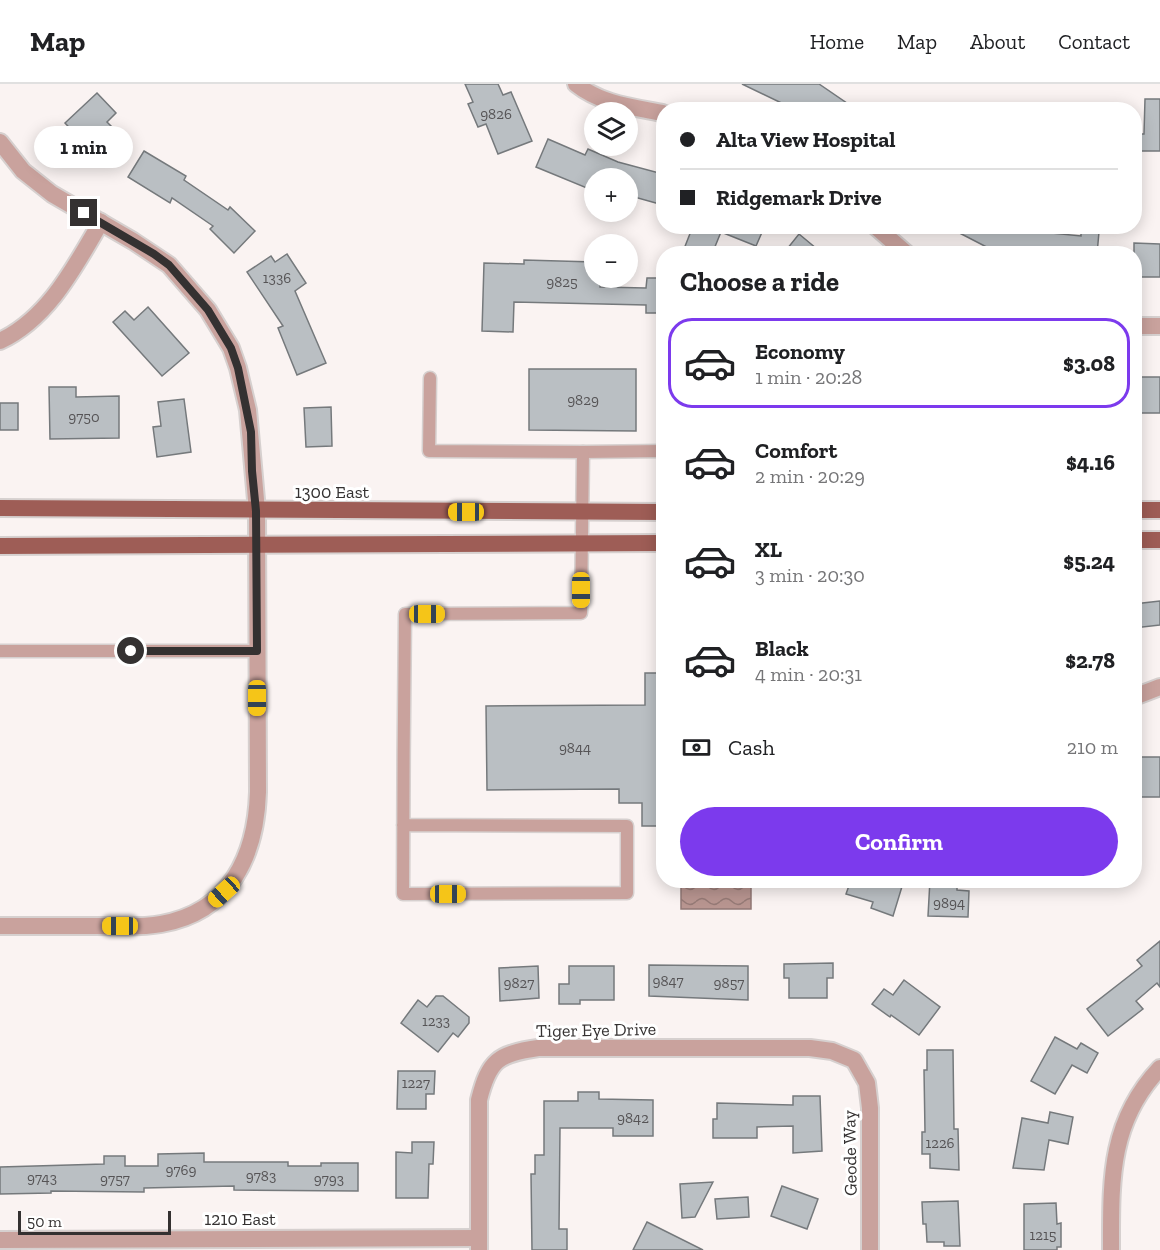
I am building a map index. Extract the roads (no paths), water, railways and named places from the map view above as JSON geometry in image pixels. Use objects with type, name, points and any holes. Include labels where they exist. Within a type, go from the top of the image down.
[{"type":"main road","name":"1300 East","points":[[0,508],[656,512]]},
{"type":"main road","points":[[1142,510],[1160,510]]},
{"type":"main road","points":[[1142,540],[1160,540]]},
{"type":"main road","points":[[0,546],[656,543]]},
{"type":"street","points":[[576,84],[588,94],[619,105],[656,112]]},
{"type":"street","points":[[0,142],[23,171],[45,189],[169,265],[208,310],[221,330],[238,368],[248,410],[256,511],[258,792],[255,831],[242,868],[224,892],[193,914],[159,925],[0,926]]},
{"type":"street","points":[[0,341],[32,320],[60,289],[101,222]]},
{"type":"street","points":[[884,234],[898,246]]},
{"type":"street","points":[[1142,326],[1160,326]]},
{"type":"street","points":[[1142,694],[1160,687]]},
{"type":"street","name":"Tiger Eye Drive","points":[[479,1244],[479,1100],[484,1079],[496,1061],[516,1052],[538,1048],[810,1048],[832,1050],[854,1060]]},
{"type":"street","name":"Geode Way","points":[[854,1060],[867,1083],[870,1108],[870,1250]]},
{"type":"street","points":[[1111,1250],[1111,1186],[1116,1150],[1128,1113],[1147,1081],[1160,1068]]},
{"type":"street","name":"1210 East","points":[[0,1240],[236,1244],[479,1244]]},
{"type":"lane","points":[[429,378],[429,451],[656,451]]},
{"type":"lane","points":[[403,825],[627,826],[627,893],[403,894],[403,825],[405,614],[581,613],[583,452]]},
{"type":"lane","points":[[0,651],[257,651]]},
{"type":"water","points":[[681,888],[751,888],[751,909],[681,909]]}]
